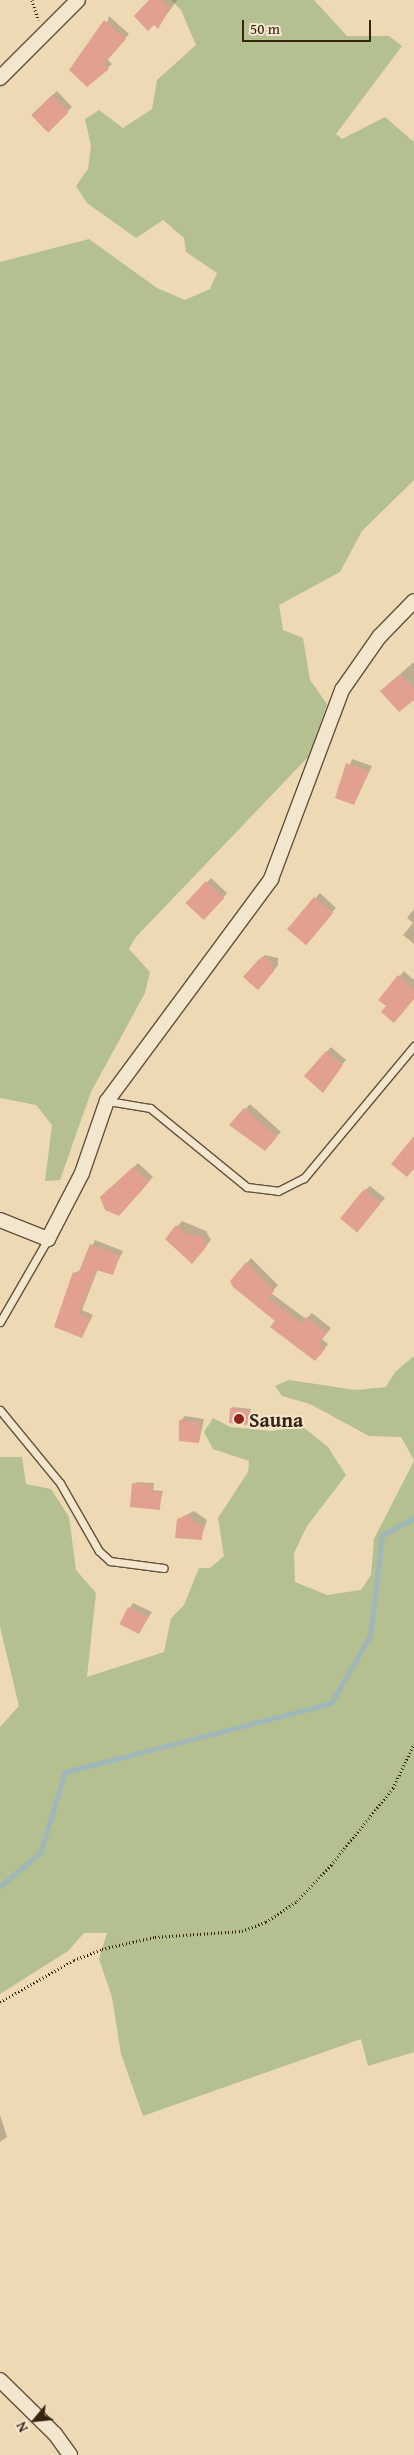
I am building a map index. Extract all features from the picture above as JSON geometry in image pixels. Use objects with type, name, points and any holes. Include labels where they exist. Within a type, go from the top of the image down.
[{"type":"street","points":[[0,78],[78,0]]},
{"type":"street","points":[[0,1220],[48,1239],[82,1173],[108,1101],[272,879],[342,690],[379,636],[414,601]]},
{"type":"street","points":[[0,2380],[55,2434],[70,2455]]},
{"type":"lane","points":[[108,1101],[150,1108],[248,1187],[278,1192],[304,1178],[414,1046]]},
{"type":"lane","points":[[0,1322],[48,1239]]},
{"type":"lane","points":[[0,1410],[60,1483],[99,1551],[110,1561],[164,1568]]},
{"type":"path","points":[[0,2002],[74,1960],[102,1949],[155,1937],[242,1931],[266,1922],[297,1900],[331,1865],[392,1788],[414,1744]]},
{"type":"green space","points":[[171,0],[314,0],[347,36],[389,36],[402,46],[336,134],[342,139],[385,117],[414,142],[414,480],[362,531],[340,572],[279,605],[283,630],[303,638],[310,680],[327,704],[310,755],[135,938],[129,949],[150,972],[145,993],[91,1092],[60,1180],[45,1181],[52,1125],[36,1105],[0,1098],[0,262],[89,239],[157,288],[185,300],[210,289],[217,273],[186,252],[184,238],[163,220],[136,238],[87,203],[76,186],[88,169],[91,146],[85,119],[99,110],[123,128],[152,109],[157,80],[196,45],[181,10]]},
{"type":"green space","points":[[414,1356],[414,1460],[401,1437],[369,1436],[310,1404],[282,1396],[275,1386],[289,1380],[356,1390],[386,1387],[395,1372]]},
{"type":"green space","points":[[213,1418],[230,1427],[271,1431],[303,1427],[328,1447],[346,1475],[307,1526],[294,1553],[295,1582],[327,1595],[361,1590],[371,1575],[374,1539],[414,1461],[414,2052],[368,2066],[361,2039],[143,2116],[121,2054],[112,1997],[99,1959],[107,1933],[84,1933],[68,1951],[0,1994],[0,1727],[19,1706],[0,1627],[0,1457],[22,1457],[26,1484],[51,1489],[69,1517],[76,1570],[96,1593],[87,1677],[164,1652],[171,1618],[184,1605],[199,1568],[210,1568],[224,1556],[218,1518],[248,1472],[249,1461],[213,1449],[204,1432]]},
{"type":"building","points":[[149,0],[162,0],[170,8],[158,29],[154,25],[148,31],[134,16]]},
{"type":"building","points":[[104,20],[126,39],[104,64],[109,69],[87,87],[69,70]]},
{"type":"building","points":[[52,95],[69,112],[48,132],[31,116]]},
{"type":"building","points":[[401,674],[414,690],[414,700],[399,712],[380,691]]},
{"type":"building","points":[[346,763],[369,771],[354,805],[335,798]]},
{"type":"building","points":[[206,881],[224,898],[204,920],[186,903]]},
{"type":"building","points":[[314,897],[333,913],[306,945],[287,929]]},
{"type":"building","points":[[268,957],[274,971],[258,990],[243,977],[259,959]]},
{"type":"building","points":[[398,975],[414,989],[414,999],[394,1023],[381,1012],[386,1006],[378,1000]]},
{"type":"building","points":[[326,1051],[343,1065],[323,1093],[304,1076]]},
{"type":"building","points":[[244,1108],[277,1137],[265,1151],[229,1125]]},
{"type":"building","points":[[414,1136],[414,1169],[407,1177],[391,1164]]},
{"type":"building","points":[[133,1167],[149,1182],[119,1216],[105,1210],[100,1197]]},
{"type":"building","points":[[364,1189],[381,1203],[357,1232],[340,1219]]},
{"type":"building","points":[[176,1225],[188,1235],[202,1235],[207,1246],[192,1264],[165,1239]]},
{"type":"building","points":[[90,1244],[120,1255],[113,1275],[96,1270],[79,1314],[90,1319],[82,1338],[54,1327],[73,1272],[78,1274]]},
{"type":"building","points":[[246,1262],[274,1291],[268,1298],[302,1323],[306,1317],[327,1333],[318,1344],[325,1349],[315,1361],[270,1327],[275,1321],[233,1287],[230,1281]]},
{"type":"building","name":"Sauna","points":[[230,1408],[250,1411],[247,1425],[229,1423]]},
{"type":"building","points":[[179,1420],[200,1423],[199,1443],[179,1441]]},
{"type":"building","points":[[132,1483],[152,1485],[152,1492],[161,1492],[160,1510],[130,1507]]},
{"type":"building","points":[[189,1515],[195,1523],[203,1524],[202,1540],[175,1538],[177,1519]]},
{"type":"building","points":[[128,1607],[148,1617],[139,1634],[119,1624]]},
{"type":"waterway","points":[[0,1886],[40,1853],[65,1772],[331,1703],[370,1636],[382,1535],[414,1518]]},
{"type":"place","name":"Sauna","points":[[239,1419]]}]
